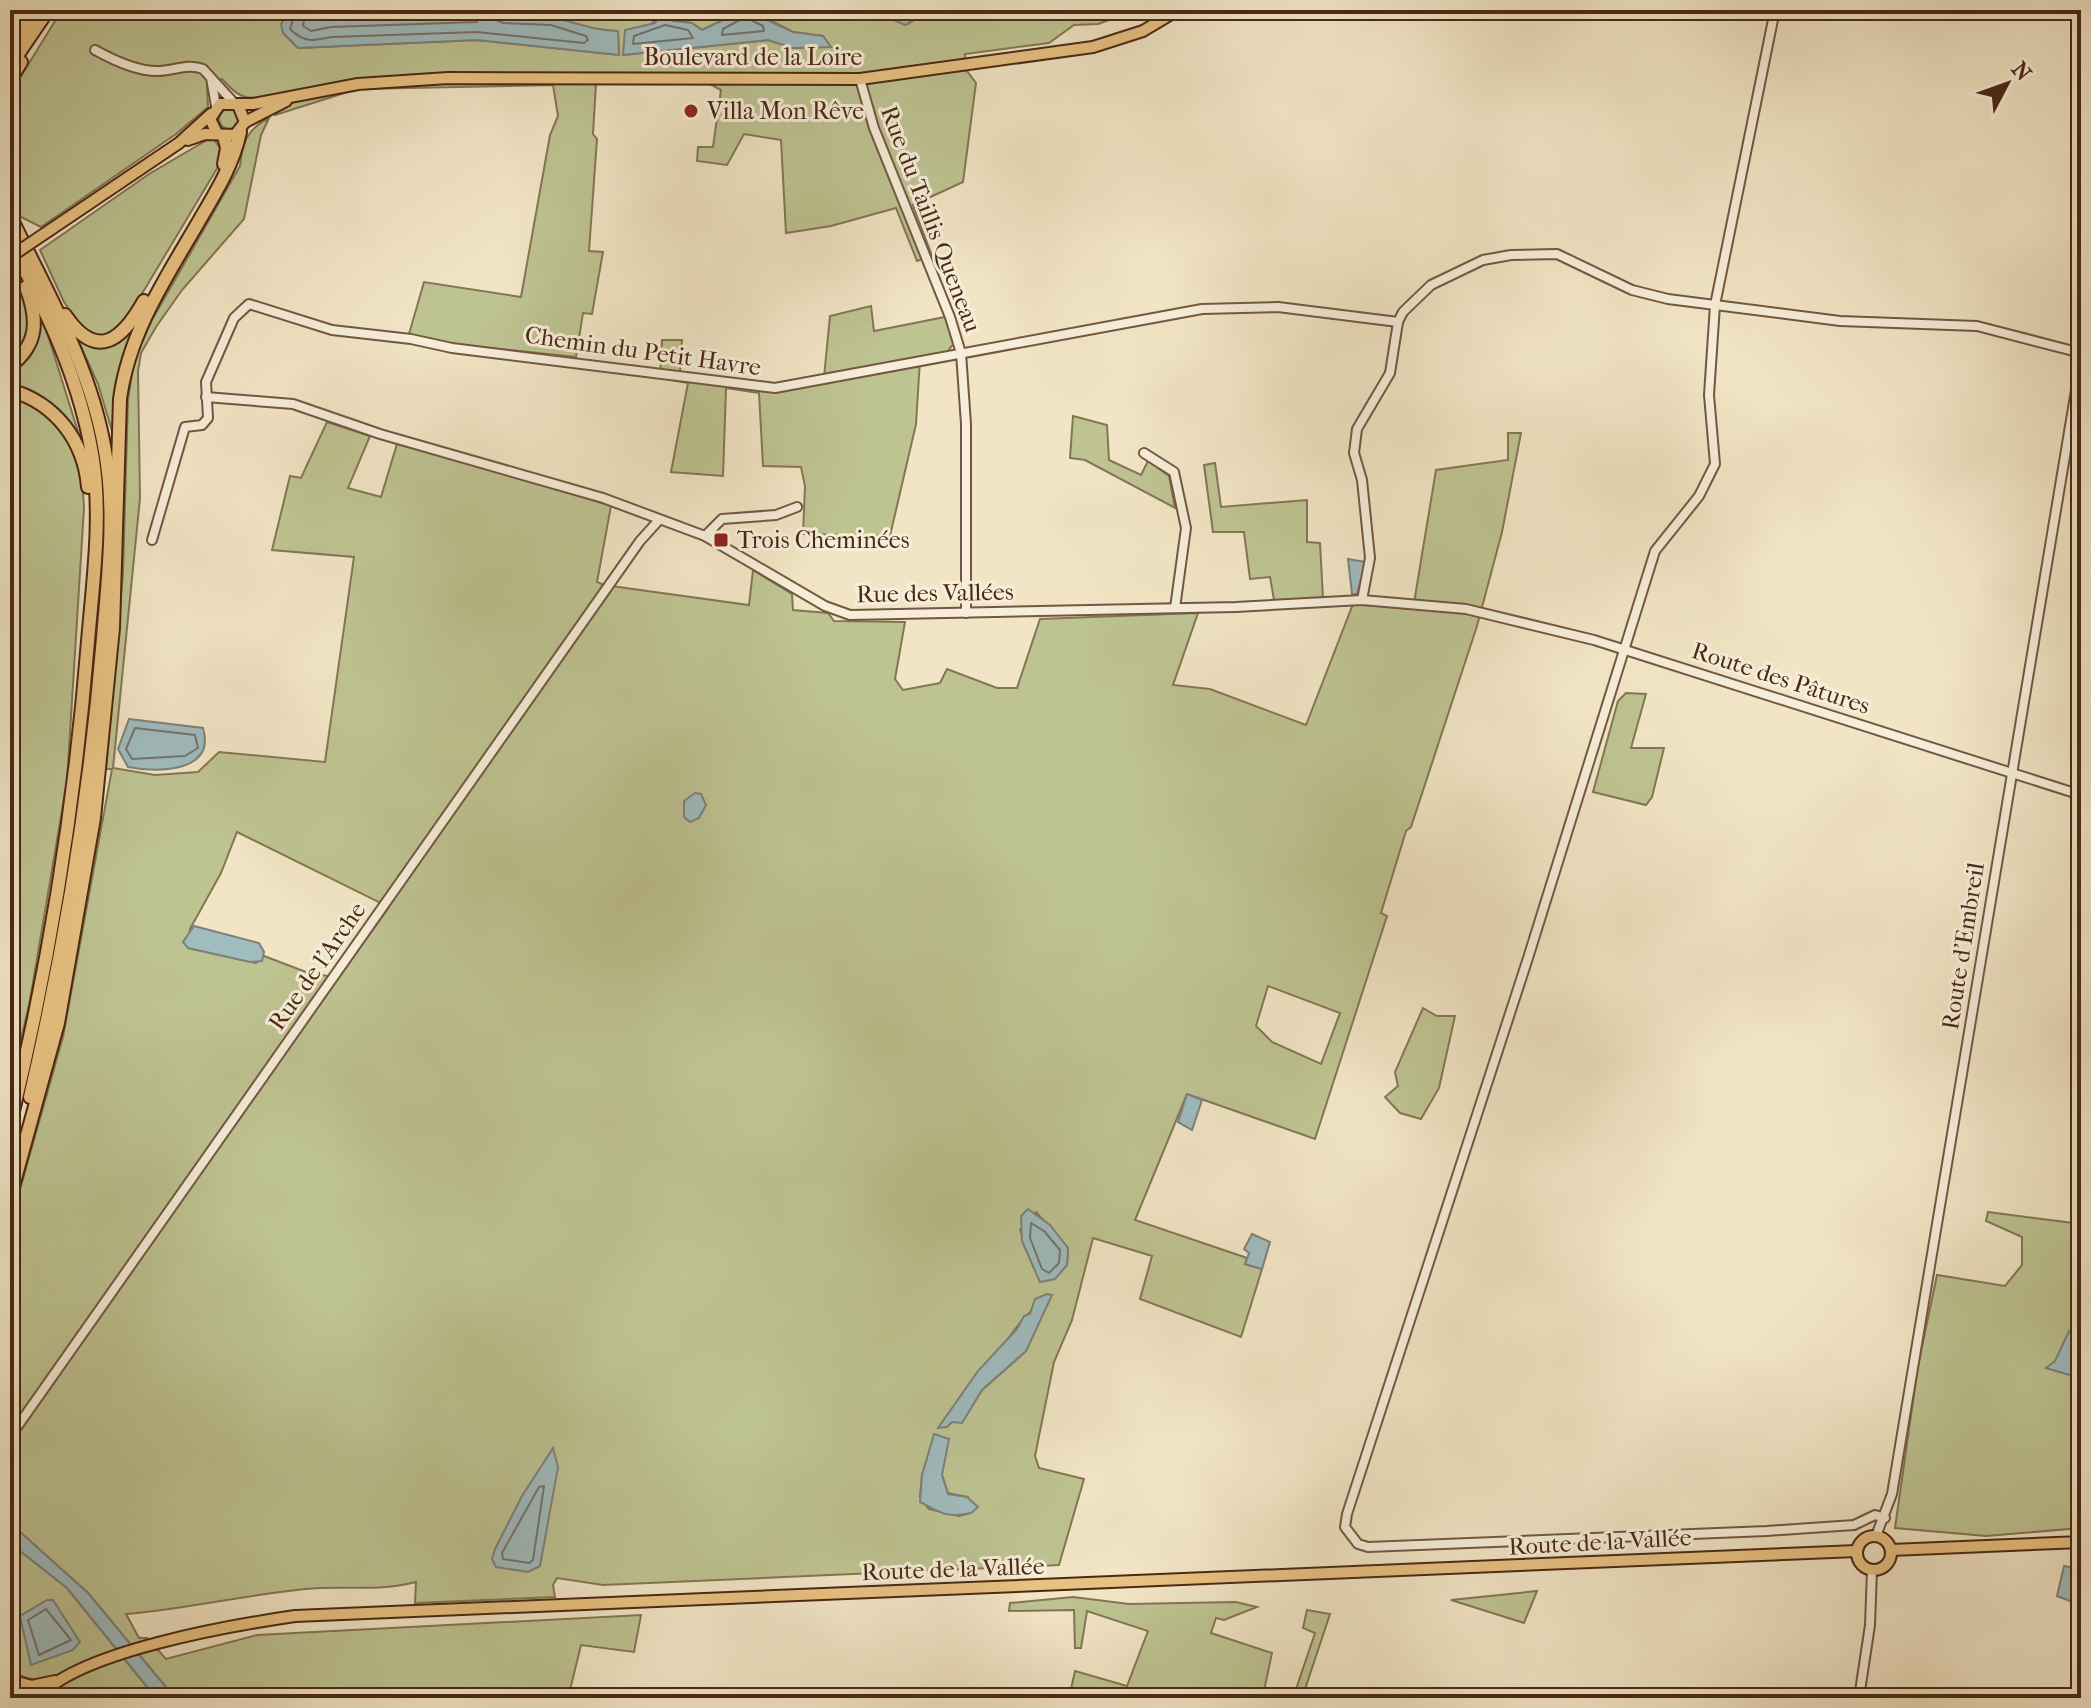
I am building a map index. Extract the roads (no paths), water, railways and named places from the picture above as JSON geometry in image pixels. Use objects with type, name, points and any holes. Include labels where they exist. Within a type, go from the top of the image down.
[{"type":"highway","points":[[10,66],[34,10]]},
{"type":"highway","points":[[10,80],[20,45],[36,30],[48,10]]},
{"type":"highway","points":[[10,1197],[58,1023],[94,818],[113,628],[120,399],[126,365],[143,320],[231,167],[243,127]]},
{"type":"highway","points":[[14,240],[74,327],[93,341],[114,339],[131,324],[222,167],[227,152],[220,135]]},
{"type":"highway","points":[[10,216],[36,317],[31,343],[10,366]]},
{"type":"highway","points":[[10,1124],[38,1000],[68,825],[85,681],[95,539],[94,462],[77,388],[14,240]]},
{"type":"highway","points":[[10,1178],[44,1036],[76,860],[102,658],[110,516],[105,451],[88,383],[14,240]]},
{"type":"highway","points":[[10,390],[44,406],[62,422],[76,442],[87,478],[89,528],[95,539]]},
{"type":"main road","name":"Boulevard de la Loire","points":[[214,110],[319,90],[448,78],[860,79],[1093,47],[1143,31],[1178,10]]},
{"type":"main road","name":"Boulevard de la Loire","points":[[179,143],[243,127],[281,103],[319,90]]},
{"type":"main road","points":[[236,104],[243,127]]},
{"type":"main road","points":[[214,110],[211,124],[220,135]]},
{"type":"main road","points":[[10,257],[179,143],[214,110]]},
{"type":"main road","points":[[1876,1536],[1886,1540],[1891,1550],[1887,1565],[1872,1570],[1862,1566],[1857,1551],[1861,1541],[1876,1536]]},
{"type":"main road","points":[[1891,1550],[2081,1542]]},
{"type":"main road","name":"Route de la Vallée","points":[[61,1680],[145,1647],[224,1627],[295,1616],[1857,1551]]},
{"type":"main road","points":[[14,1681],[61,1680]]},
{"type":"main road","points":[[38,1698],[61,1680]]},
{"type":"main road","points":[[14,1681],[31,1698]]},
{"type":"street","points":[[1775,10],[1715,305],[1709,395],[1715,464],[1699,496],[1655,551],[1345,1527],[1358,1544],[1368,1547],[1767,1531],[1854,1525],[1875,1515],[1885,1518]]},
{"type":"street","points":[[95,50],[131,66],[156,71],[196,66],[236,104]]},
{"type":"street","points":[[211,77],[214,110]]},
{"type":"street","name":"Rue du Taillis Queneau","points":[[860,79],[874,128],[950,317],[961,353],[966,424],[966,613]]},
{"type":"street","points":[[1362,600],[1370,558],[1365,501],[1354,441],[1361,417],[1390,373],[1398,322],[1417,295],[1448,275],[1483,260],[1511,255],[1557,254],[1632,290],[1715,305],[1840,321],[1977,326],[2081,353]]},
{"type":"street","name":"Chemin du Petit Havre","points":[[152,540],[185,427],[205,422],[206,382],[234,318],[242,308],[254,303],[357,335],[411,339],[452,348],[528,355],[754,388],[808,385],[1145,318],[1231,307],[1278,307],[1398,322]]},
{"type":"street","name":"Route d'Embreil","points":[[1876,1536],[1885,1518],[1894,1479],[2081,360]]},
{"type":"street","name":"Rue des Vallées","points":[[206,397],[293,404],[380,434],[603,498],[705,536],[837,611],[860,615],[1175,608],[1362,600],[1466,609]]},
{"type":"street","points":[[1144,453],[1174,472],[1186,528],[1175,608]]},
{"type":"street","points":[[705,536],[722,519],[776,515],[797,507]]},
{"type":"street","name":"Rue de l'Arche","points":[[10,1437],[640,541],[659,520]]},
{"type":"street","name":"Route des Pâtures","points":[[1466,609],[1626,650],[2081,795]]},
{"type":"street","points":[[1859,1698],[1870,1625],[1872,1570]]},
{"type":"water","points":[[490,10],[506,15],[555,18],[618,31],[619,55],[477,40],[298,48],[283,33],[281,24],[289,12]]},
{"type":"water","points":[[664,10],[679,10],[673,21],[692,23],[702,30],[736,14],[752,13],[793,32],[823,36],[831,47],[793,48],[768,40],[623,55],[625,30],[655,23]]},
{"type":"water","points":[[894,10],[929,10],[905,25],[894,20]]},
{"type":"water","points":[[1348,559],[1366,562],[1357,594],[1352,594]]},
{"type":"water","points":[[129,719],[203,728],[205,743],[201,754],[193,761],[169,769],[128,767],[118,749]]},
{"type":"water","points":[[695,793],[701,794],[706,805],[699,818],[690,822],[684,817],[684,801]]},
{"type":"water","points":[[194,926],[259,943],[264,952],[262,961],[250,962],[188,948],[183,942]]},
{"type":"water","points":[[1187,1094],[1202,1100],[1192,1130],[1178,1122]]},
{"type":"water","points":[[1028,1209],[1050,1225],[1068,1248],[1067,1265],[1055,1279],[1040,1282],[1022,1241],[1021,1216]]},
{"type":"water","points":[[1252,1234],[1270,1242],[1262,1269],[1245,1264],[1249,1253],[1244,1249]]},
{"type":"water","points":[[1052,1295],[1026,1351],[982,1390],[962,1423],[952,1422],[947,1427],[938,1428],[978,1371],[1017,1329],[1024,1316],[1030,1314],[1035,1299]]},
{"type":"water","points":[[2069,1331],[2076,1333],[2078,1368],[2073,1376],[2046,1368],[2055,1361]]},
{"type":"water","points":[[934,1434],[949,1439],[942,1475],[948,1494],[967,1497],[978,1507],[971,1513],[948,1515],[920,1502],[922,1475]]},
{"type":"water","points":[[553,1448],[558,1467],[540,1566],[528,1572],[496,1567],[492,1559],[495,1549],[522,1496]]},
{"type":"water","points":[[10,1523],[88,1593],[175,1698],[156,1698],[67,1588],[10,1543]]},
{"type":"water","points":[[2064,1566],[2081,1569],[2081,1605],[2057,1596]]},
{"type":"water","points":[[47,1600],[53,1600],[80,1642],[73,1650],[31,1665],[20,1616]]},
{"type":"place","name":"Villa Mon Rêve","points":[[691,111]]},
{"type":"place","name":"Trois Cheminées","points":[[721,540]]}]
